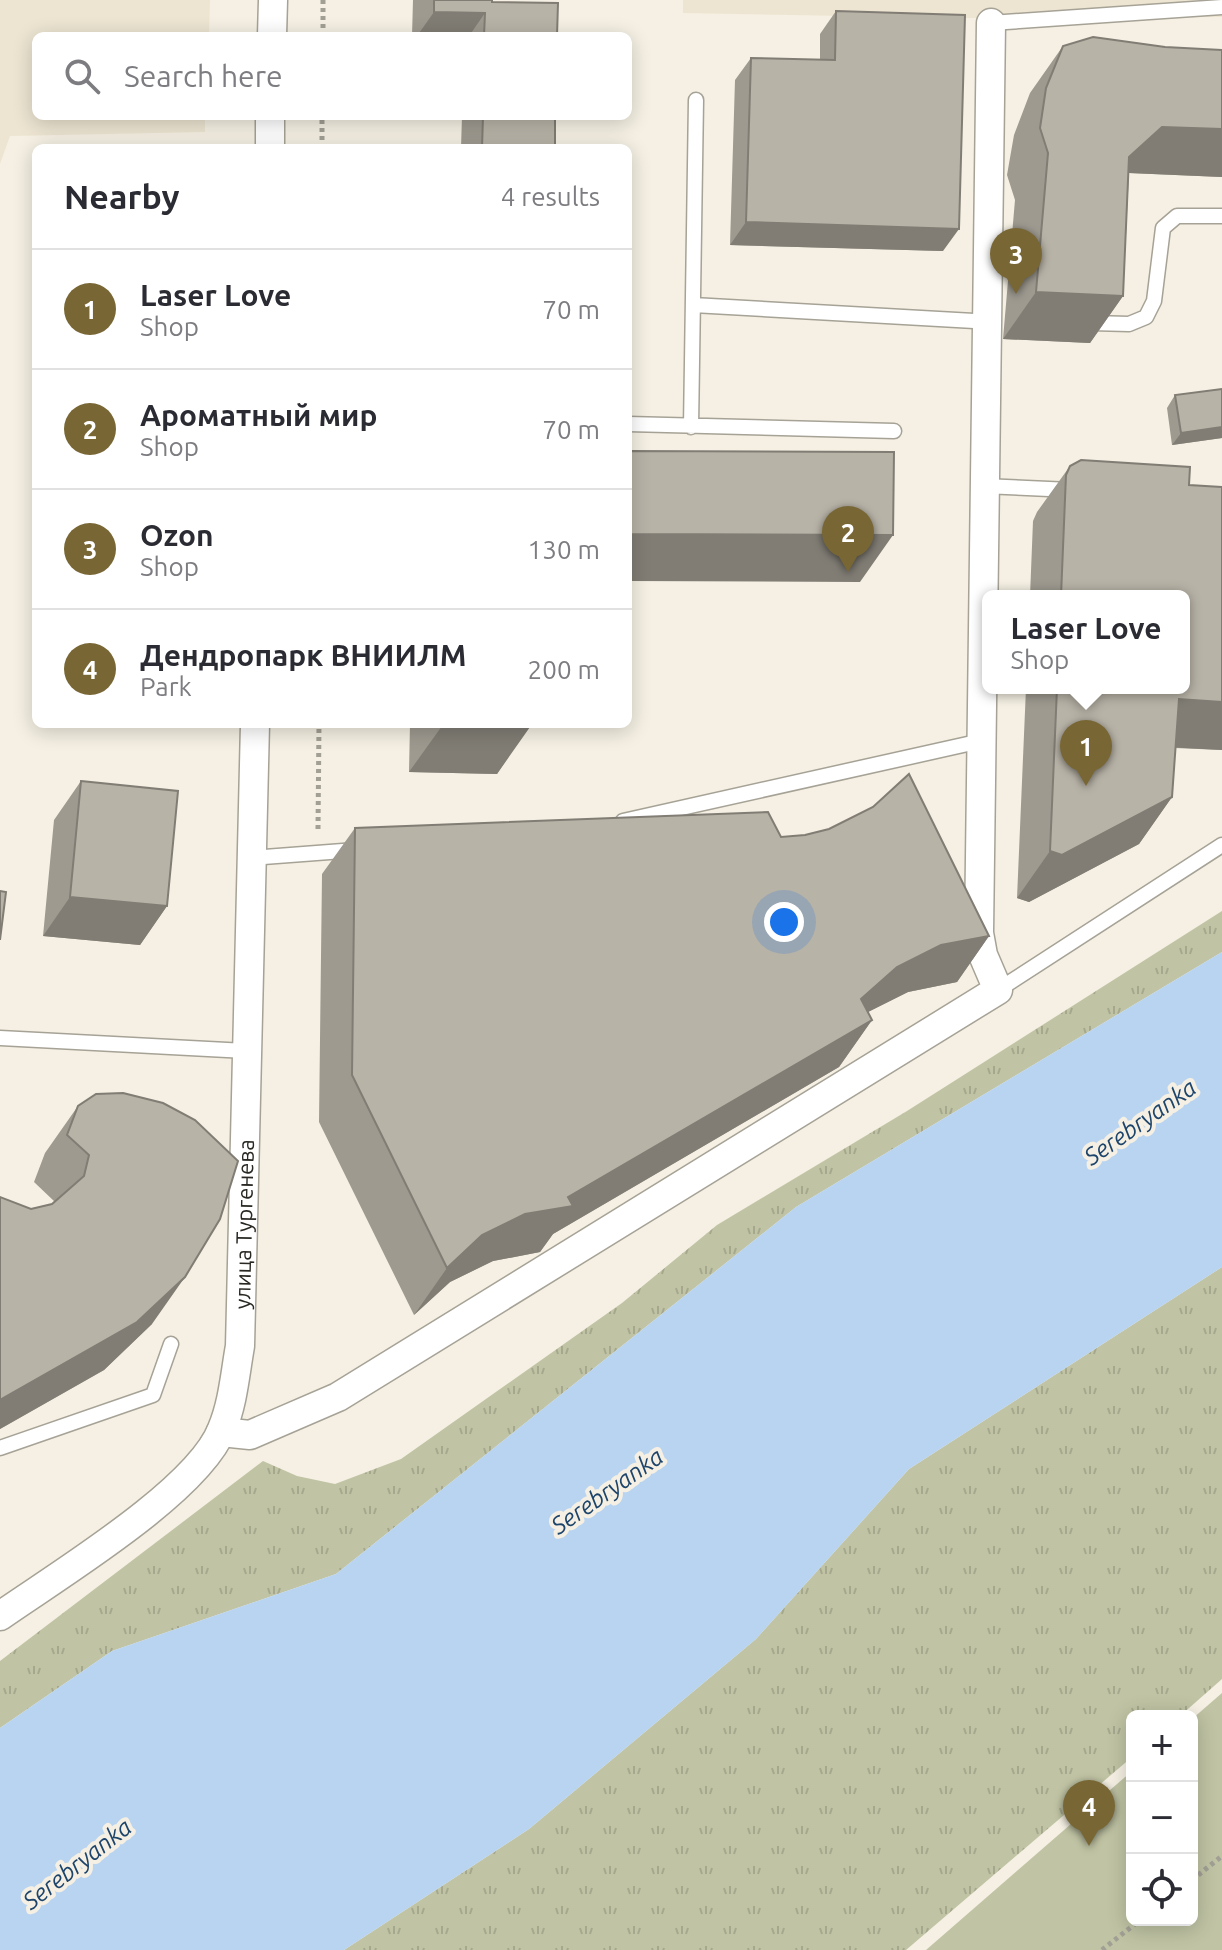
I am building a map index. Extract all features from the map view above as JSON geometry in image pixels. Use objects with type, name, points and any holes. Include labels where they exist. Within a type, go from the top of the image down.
[{"type":"street","points":[[272,32],[273,0]]},
{"type":"street","points":[[982,590],[983,486],[995,322],[991,23]]},
{"type":"street","points":[[270,120],[270,144]]},
{"type":"street","points":[[221,1432],[250,1435],[338,1397],[998,990],[983,955],[979,933],[982,614]]},
{"type":"street","name":"улица Тургенева","points":[[0,1616],[104,1544],[195,1472],[221,1432],[232,1395],[240,1346],[255,728]]},
{"type":"lane","points":[[991,23],[1222,7]]},
{"type":"lane","points":[[691,427],[696,100]]},
{"type":"lane","points":[[1091,323],[1129,324],[1146,317],[1154,301],[1160,237],[1168,221],[1186,215],[1222,216]]},
{"type":"lane","points":[[693,305],[995,322]]},
{"type":"lane","points":[[632,424],[894,431]]},
{"type":"lane","points":[[983,486],[1090,491]]},
{"type":"lane","points":[[604,824],[981,741]]},
{"type":"lane","points":[[998,990],[1222,845]]},
{"type":"lane","points":[[252,858],[365,849]]},
{"type":"lane","points":[[0,1038],[246,1051]]},
{"type":"lane","points":[[0,1448],[153,1395],[171,1344]]},
{"type":"path","points":[[323,0],[323,32]]},
{"type":"path","points":[[322,120],[322,144]]},
{"type":"path","points":[[318,854],[319,728]]},
{"type":"path","points":[[1198,1875],[1222,1856]]},
{"type":"path","points":[[1102,1950],[1132,1926]]},
{"type":"shaded area","points":[[0,0],[210,0],[209,32],[32,32],[32,120],[205,120],[205,132],[10,136],[0,164]]},
{"type":"shaded area","points":[[683,0],[1222,0],[1222,17],[963,18],[683,13]]},
{"type":"green space","points":[[1222,911],[1222,952],[796,1207],[336,1574],[112,1651],[0,1728],[0,1661],[263,1461],[297,1476],[335,1484],[401,1459],[622,1303],[717,1225],[907,1111]]},
{"type":"green space","points":[[1222,1267],[1222,1679],[1187,1710],[1126,1710],[1126,1762],[906,1950],[344,1950],[529,1829],[756,1639],[909,1469]]},
{"type":"green space","points":[[1222,1693],[1222,1950],[926,1950],[1126,1776],[1126,1926],[1198,1926],[1198,1714]]},
{"type":"water","name":"Serebryanka","points":[[1222,952],[1222,1267],[909,1469],[756,1639],[529,1829],[344,1950],[0,1950],[0,1728],[112,1651],[336,1574],[796,1207]]},
{"type":"building","points":[[434,0],[558,3],[557,32],[484,32],[485,13],[434,12]]},
{"type":"building","points":[[836,11],[965,15],[959,229],[746,222],[751,58],[835,60]]},
{"type":"building","points":[[1093,37],[1165,47],[1222,50],[1222,129],[1162,127],[1129,157],[1123,296],[1036,292],[1048,153],[1040,128],[1046,88],[1063,46]]},
{"type":"building","points":[[483,120],[555,120],[555,144],[482,144]]},
{"type":"building","points":[[1222,389],[1222,427],[1181,433],[1175,395]]},
{"type":"building","points":[[632,451],[894,452],[893,535],[632,534]]},
{"type":"building","points":[[1081,460],[1190,467],[1189,485],[1222,487],[1222,702],[1179,699],[1172,797],[1062,855],[1050,851],[1057,694],[1190,694],[1190,590],[1061,590],[1066,475],[1070,466]]},
{"type":"building","points":[[909,774],[989,936],[941,945],[897,967],[861,999],[872,1020],[568,1197],[573,1206],[525,1214],[482,1235],[447,1268],[352,1075],[355,828],[768,812],[781,837],[805,835],[829,829],[873,807]]},
{"type":"building","points":[[81,781],[178,791],[167,906],[70,897]]},
{"type":"building","points":[[0,891],[6,892],[0,940]]},
{"type":"building","points":[[123,1093],[163,1103],[195,1120],[238,1161],[220,1219],[185,1277],[137,1322],[0,1400],[0,1197],[31,1209],[52,1204],[84,1176],[89,1155],[67,1135],[78,1106],[96,1094]]},
{"type":"place","name":"Ozon","points":[[1016,294]]},
{"type":"place","name":"Ароматный мир","points":[[848,572]]},
{"type":"place","name":"Laser Love","points":[[1086,786]]},
{"type":"place","name":"Дендропарк ВНИИЛМ","points":[[1089,1846]]}]
